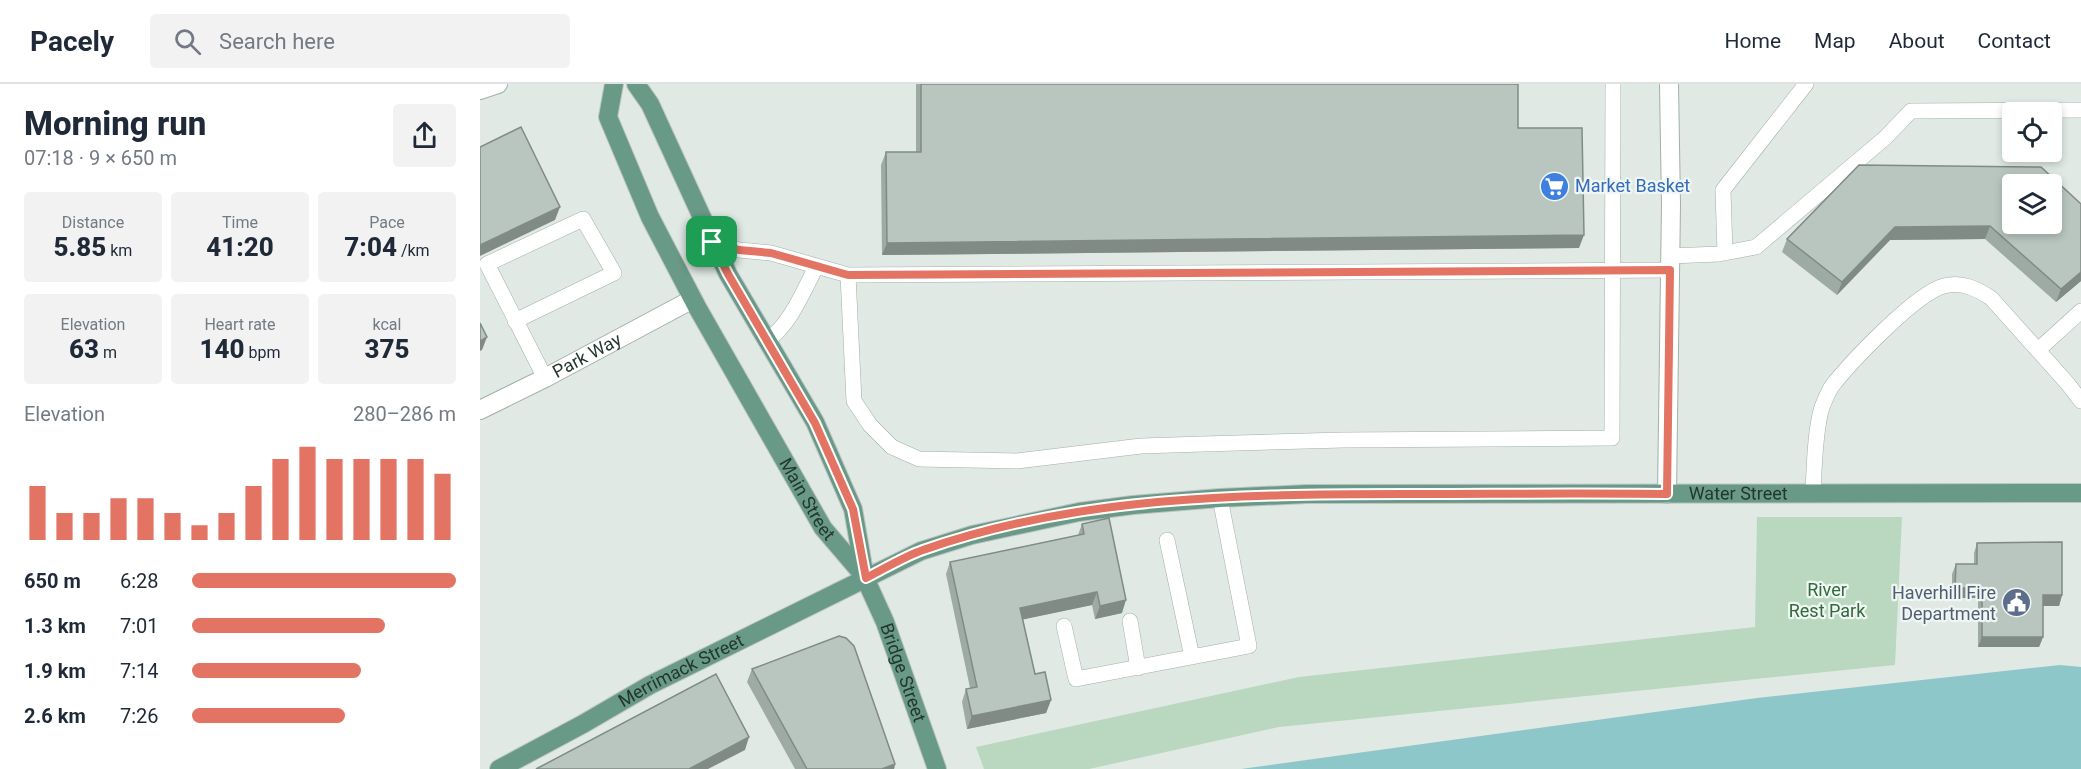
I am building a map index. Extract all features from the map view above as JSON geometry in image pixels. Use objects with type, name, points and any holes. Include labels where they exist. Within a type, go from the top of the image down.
[{"type":"main road","name":"Main Street","points":[[614,84],[608,117],[650,217],[693,299],[823,528],[866,578]]},
{"type":"main road","name":"Main Street","points":[[636,84],[650,104],[712,242],[815,423],[853,509],[866,578]]},
{"type":"main road","name":"Water Street","points":[[866,578],[921,551],[972,535],[1027,522],[1090,510],[1220,498],[1307,494],[2081,493]]},
{"type":"main road","name":"Bridge Street","points":[[866,578],[885,622],[937,769]]},
{"type":"main road","name":"Merrimack Street","points":[[499,769],[650,685],[866,578]]},
{"type":"street","points":[[480,90],[498,84]]},
{"type":"street","points":[[1667,494],[1670,263],[1669,84]]},
{"type":"street","name":"Park Way","points":[[480,410],[693,299]]},
{"type":"lane","points":[[848,275],[854,402],[870,425],[892,447],[919,459],[1017,461],[1141,446],[1343,440],[1612,438],[1612,84]]},
{"type":"lane","points":[[1725,253],[1723,190],[1806,84]]},
{"type":"lane","points":[[712,242],[739,250],[771,253],[848,275],[1613,270],[1670,263],[1756,247],[1885,138],[1911,111],[2081,110]]},
{"type":"lane","points":[[515,321],[614,273],[583,219],[487,264],[515,321],[544,378]]},
{"type":"lane","points":[[767,341],[780,331],[816,267]]},
{"type":"lane","points":[[1813,494],[1822,409],[1831,388],[1865,348],[1925,295],[1944,286],[1957,284],[1976,288],[1991,298],[2081,401]]},
{"type":"lane","points":[[2038,350],[2080,313]]},
{"type":"lane","points":[[1064,626],[1076,679],[1249,646],[1220,498]]},
{"type":"lane","points":[[1167,540],[1192,657]]},
{"type":"lane","points":[[1130,621],[1138,668]]},
{"type":"green space","name":"River Rest Park","points":[[1757,517],[1902,517],[1895,665],[1279,727],[1089,769],[984,769],[976,747],[1299,677],[1755,627]]},
{"type":"water","points":[[2060,665],[2081,667],[2081,769],[1241,769],[1757,698]]},
{"type":"building","points":[[921,84],[1518,84],[1518,128],[1582,128],[1584,235],[887,243],[886,152],[921,152]]},
{"type":"building","points":[[521,127],[560,207],[480,245],[480,147]]},
{"type":"building","points":[[1859,165],[2041,167],[2049,174],[2002,174],[2002,234],[2062,234],[2062,186],[2081,204],[2081,272],[2061,289],[1990,226],[1895,227],[1842,282],[1787,239]]},
{"type":"building","points":[[480,323],[487,337],[480,341]]},
{"type":"building","points":[[1109,518],[1126,600],[1100,606],[1097,592],[1020,608],[1035,674],[1045,672],[1051,700],[972,716],[966,689],[977,687],[950,562],[1084,534],[1082,524]]},
{"type":"building","points":[[2062,542],[2062,595],[2043,595],[2043,637],[1982,637],[1982,588],[1955,588],[1956,564],[1977,564],[1977,543]]},
{"type":"building","points":[[839,636],[846,638],[854,646],[895,764],[882,769],[807,769],[752,669]]},
{"type":"building","points":[[716,674],[749,737],[689,769],[536,769]]},
{"type":"place","name":"Market Basket","points":[[1554,186]]},
{"type":"place","name":"Haverhill Fire Department","points":[[2017,603]]},
{"type":"route","points":[[712,242],[739,250],[771,253],[848,275],[1670,270],[1667,494],[1307,494],[1132,505],[1079,512],[972,535],[921,551],[866,578],[853,509],[815,423],[728,274],[712,242]]}]
